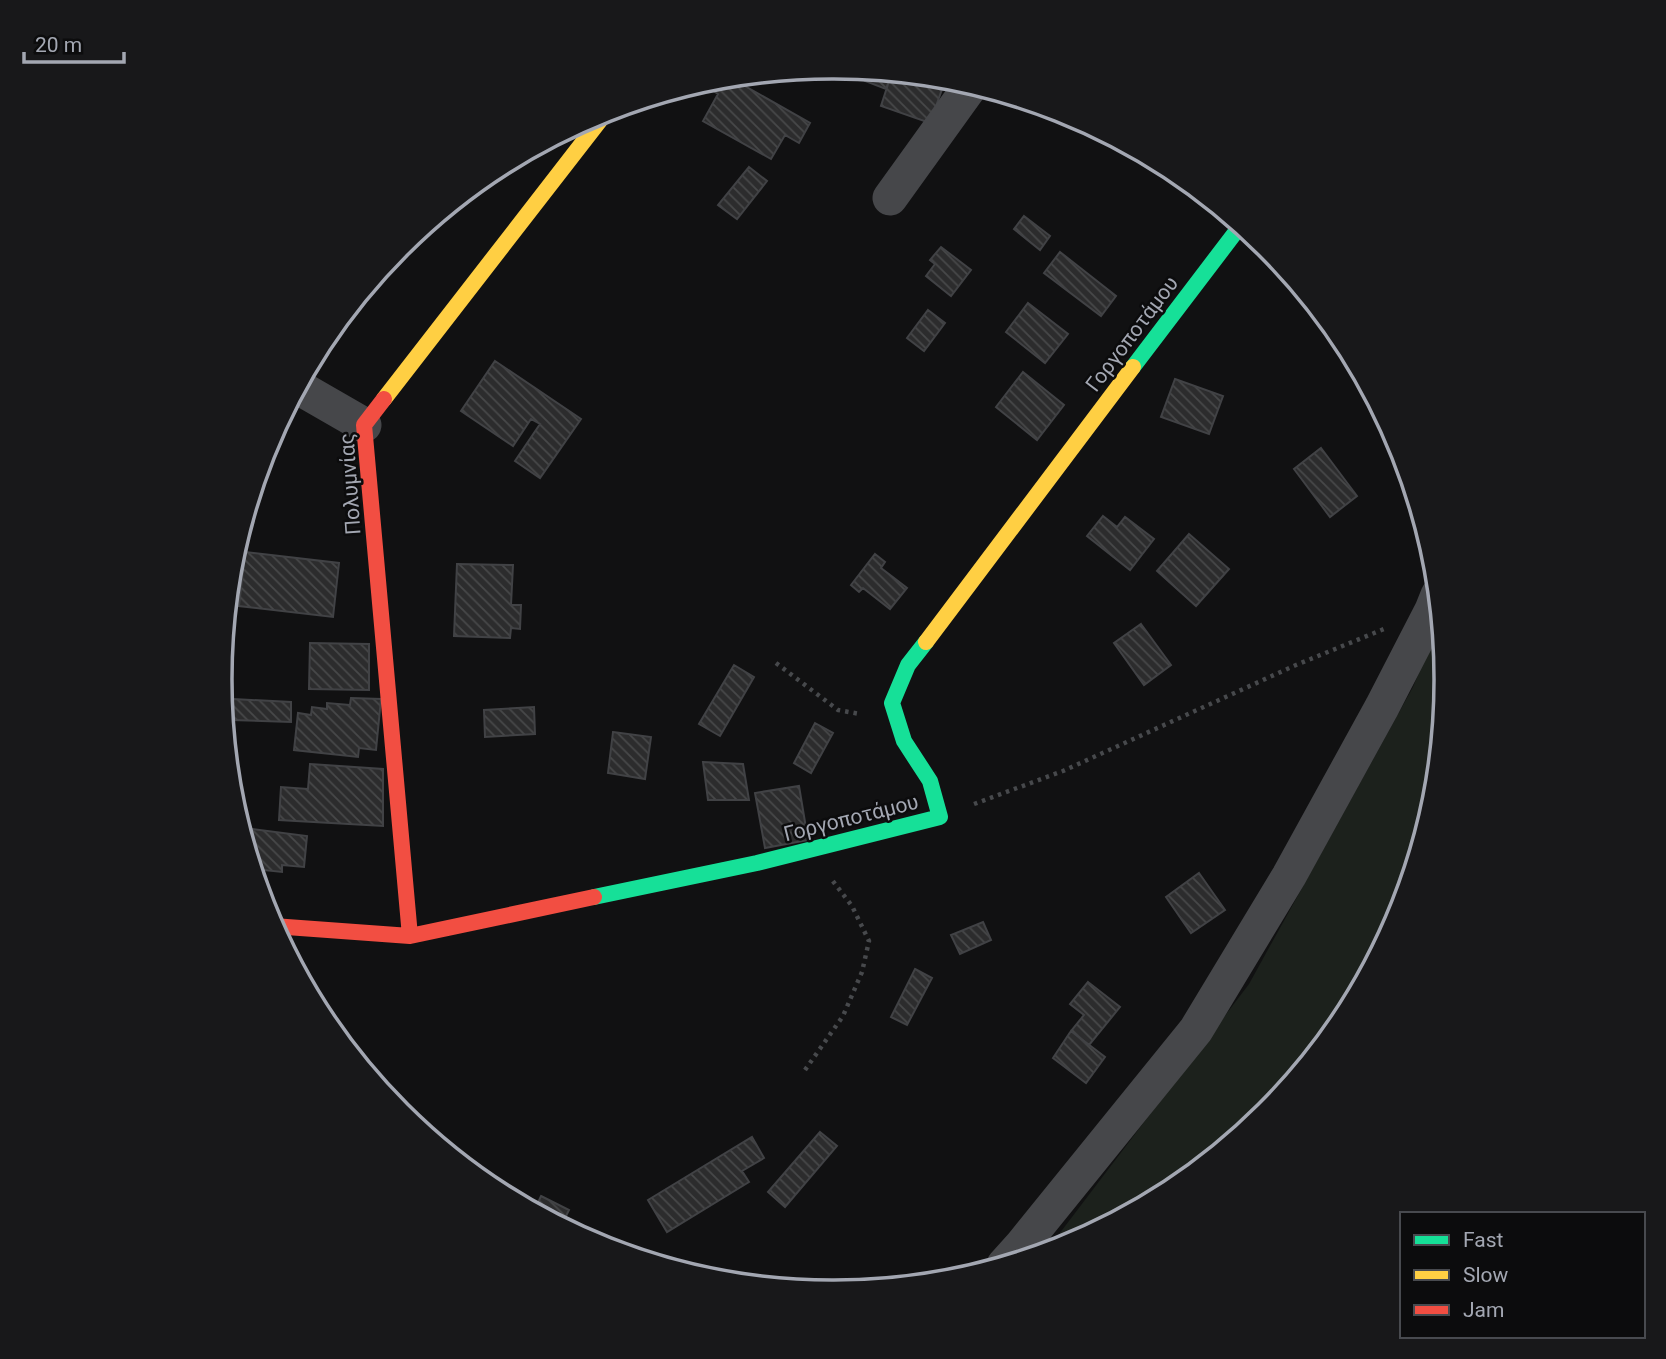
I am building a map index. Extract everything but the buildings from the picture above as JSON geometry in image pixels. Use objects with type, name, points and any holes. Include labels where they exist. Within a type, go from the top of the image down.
[{"type":"street","points":[[890,198],[965,94]]},
{"type":"street","name":"Πολυμνίας","points":[[410,936],[364,425],[594,128]]},
{"type":"street","name":"Γοργοποτάμου","points":[[286,927],[410,936],[757,863],[940,817],[930,781],[904,741],[892,703],[908,665],[1235,233]]},
{"type":"street","points":[[306,392],[364,425]]},
{"type":"street","points":[[1015,1251],[1196,1030],[1289,876],[1382,707],[1430,613]]},
{"type":"path","points":[[940,817],[1063,771],[1429,606]]},
{"type":"path","points":[[776,663],[838,710],[896,715]]},
{"type":"path","points":[[805,1070],[844,1016],[862,972],[869,941],[852,906],[808,849]]},
{"type":"shaded area","points":[[1432,640],[1434,680],[1429,758],[1413,835],[1402,873],[1372,945],[1333,1013],[1285,1076],[1229,1131],[1199,1156],[1133,1200],[1057,1237],[1249,984],[1413,687]]},
{"type":"traffic: fast","points":[[1133,367],[1235,233]]},
{"type":"traffic: fast","points":[[594,897],[757,863],[940,817],[930,781],[904,741],[892,703],[908,665],[926,642]]},
{"type":"traffic: slow","points":[[384,399],[594,128]]},
{"type":"traffic: slow","points":[[926,642],[1133,367]]},
{"type":"traffic: jam","points":[[384,399],[364,425],[410,936]]},
{"type":"traffic: jam","points":[[286,927],[410,936],[594,897]]}]
